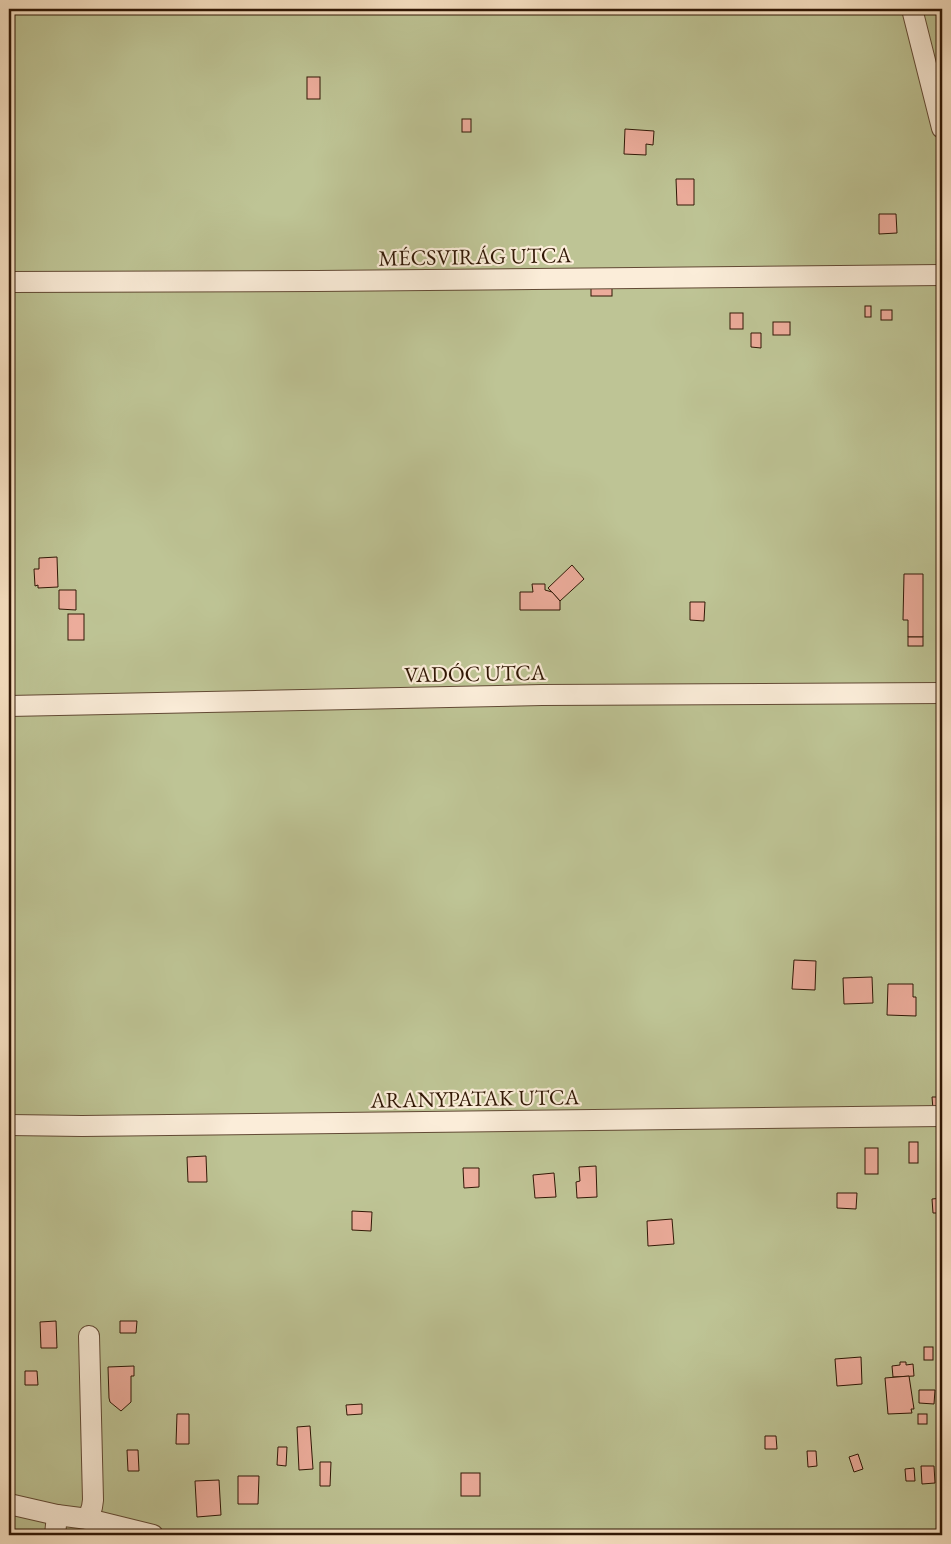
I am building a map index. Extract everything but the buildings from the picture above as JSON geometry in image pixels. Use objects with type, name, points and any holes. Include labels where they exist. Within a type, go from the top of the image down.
[{"type":"street","points":[[912,9],[942,128]]},
{"type":"street","name":"MÉCSVIRÁG UTCA","points":[[9,282],[942,275]]},
{"type":"street","name":"VADÓC UTCA","points":[[9,706],[532,695],[942,693]]},
{"type":"street","name":"ARANYPATAK UTCA","points":[[9,1125],[82,1126],[942,1116]]},
{"type":"street","points":[[88,1519],[93,1500],[89,1336]]},
{"type":"street","points":[[9,1504],[57,1515],[88,1519],[153,1535]]},
{"type":"street","points":[[55,1535],[57,1515]]},
{"type":"green space","points":[[9,9],[942,9],[942,1535],[9,1535]]}]
